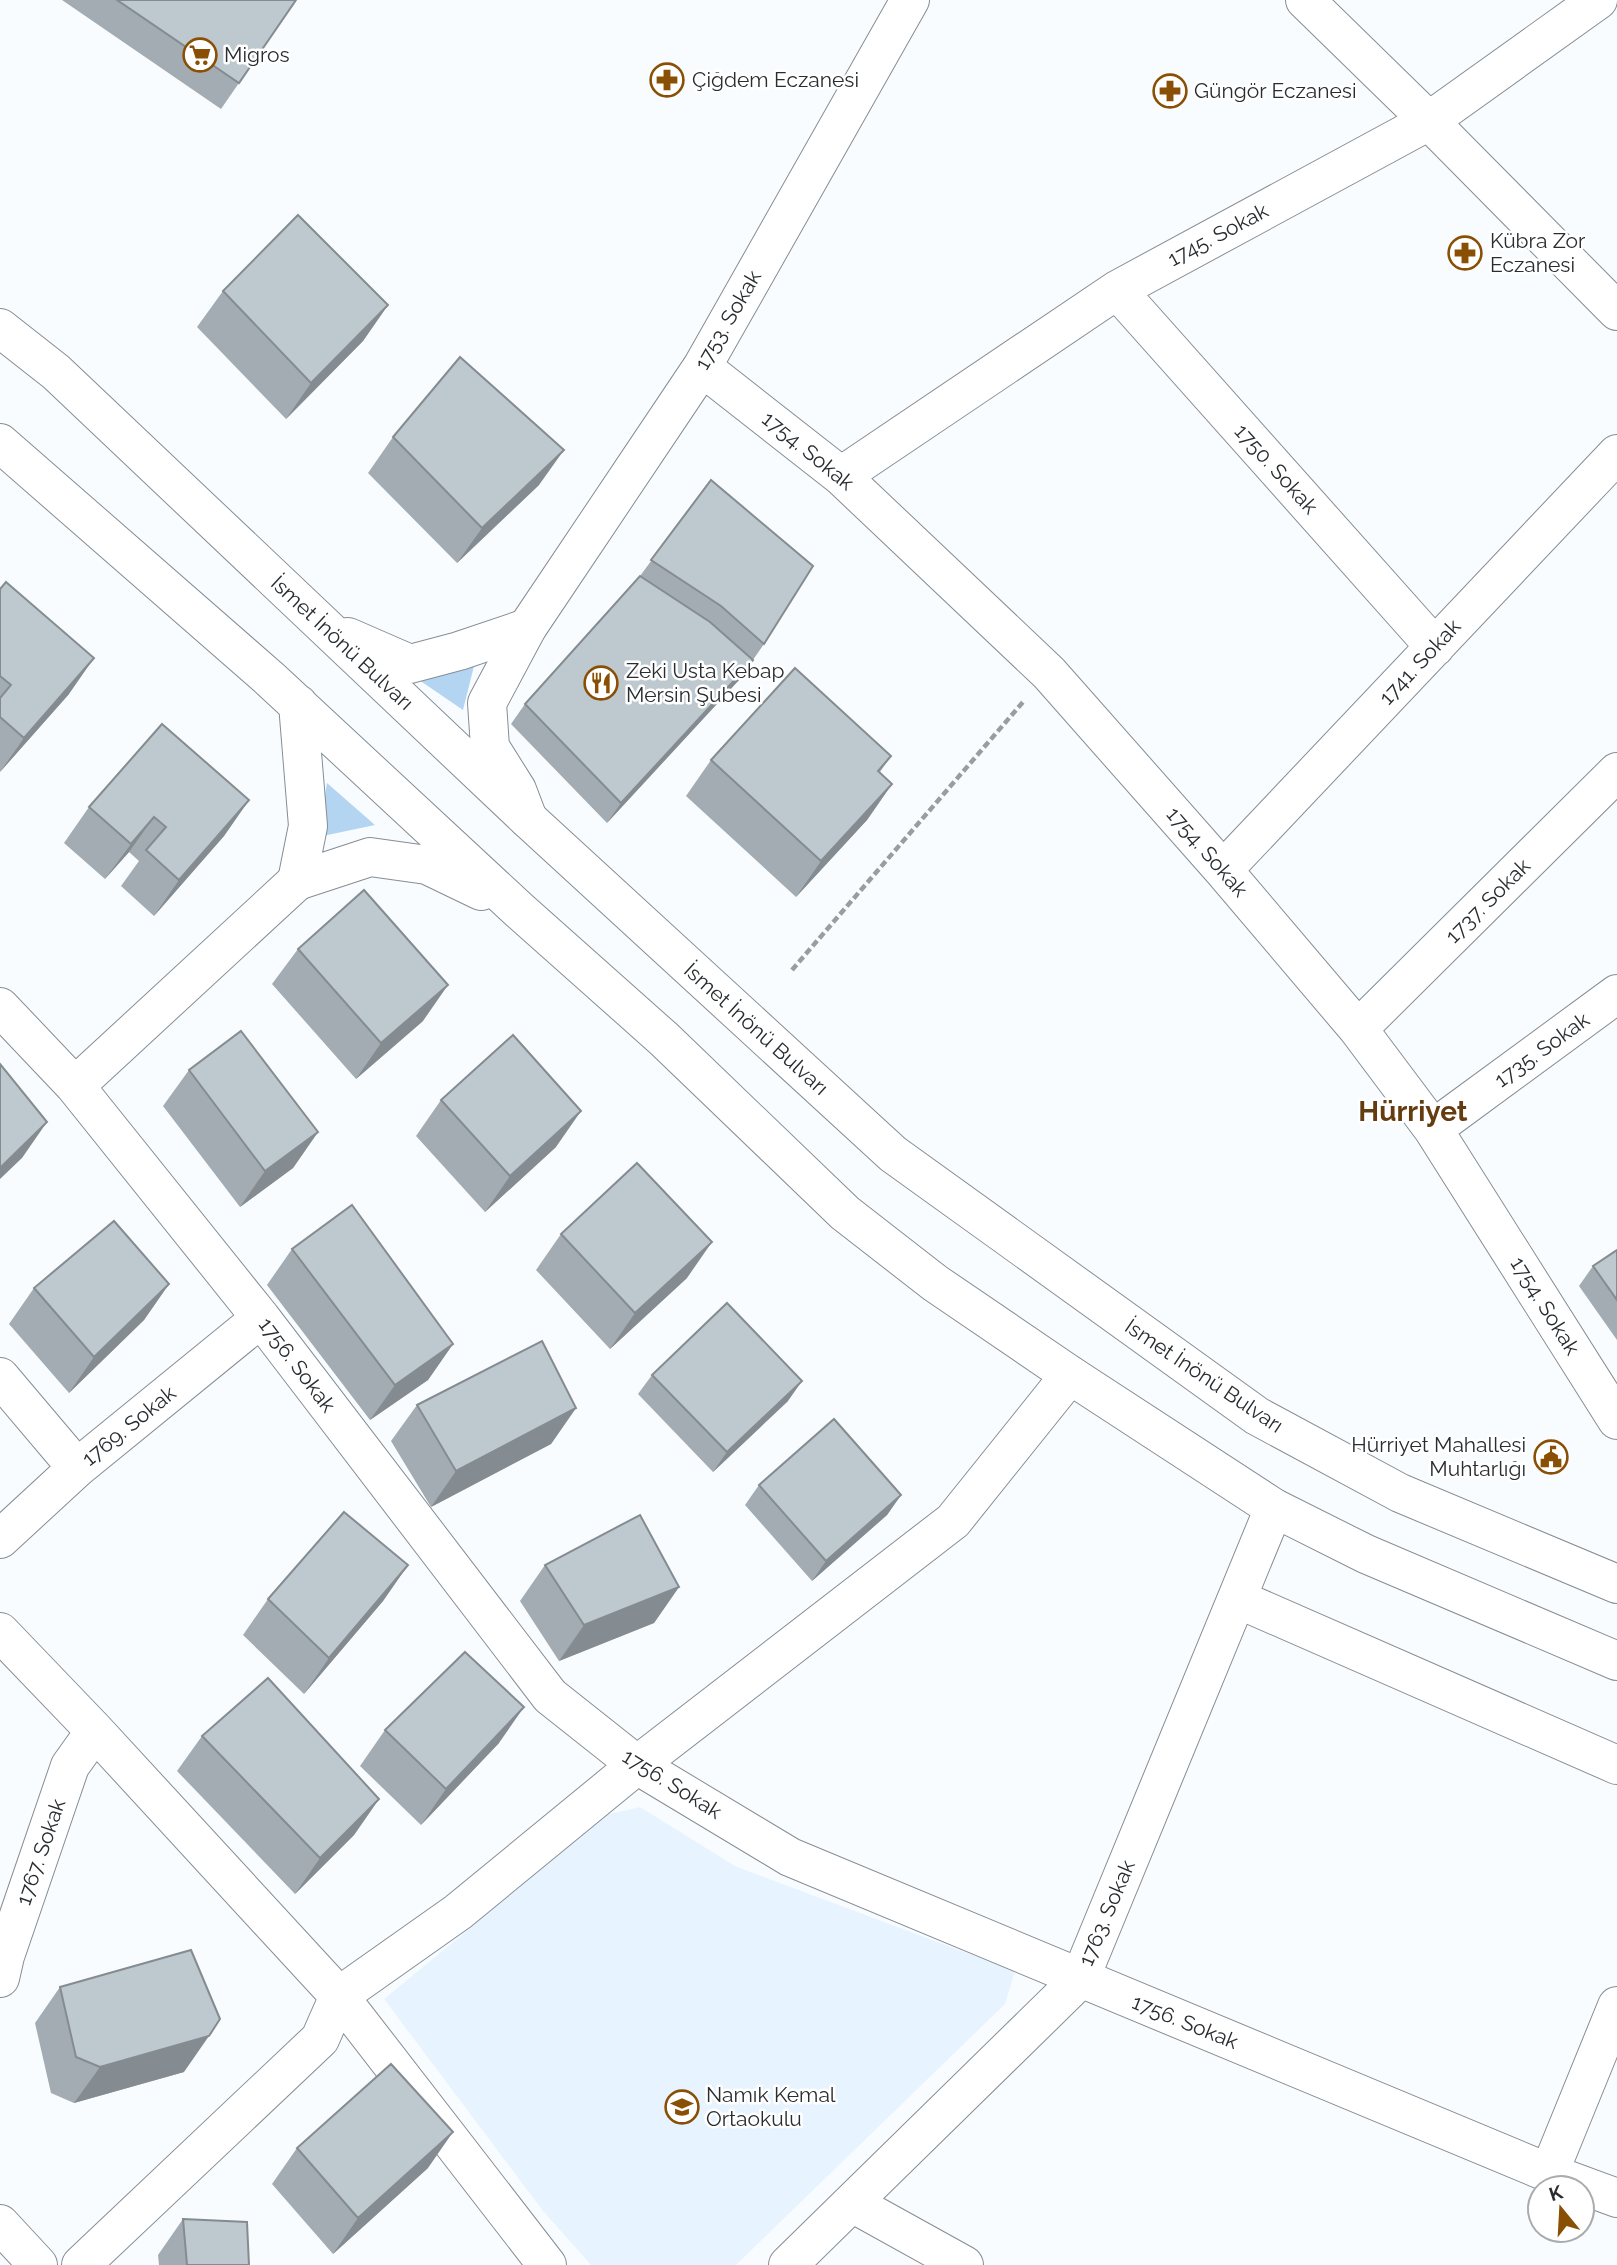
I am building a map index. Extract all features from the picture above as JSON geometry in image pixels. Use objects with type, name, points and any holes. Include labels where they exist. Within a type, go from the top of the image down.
[{"type":"street","points":[[1305,0],[1617,311]]},
{"type":"street","name":"1745. Sokak","points":[[841,476],[1117,290],[1429,121],[1598,0]]},
{"type":"street","name":"1753. Sokak","points":[[528,819],[517,790],[491,747],[487,704],[527,628],[702,367],[898,4]]},
{"type":"street","name":"1750. Sokak","points":[[1117,290],[1435,647]]},
{"type":"street","name":"İsmet İnönü Bulvarı","points":[[0,328],[57,372],[528,819],[893,1154],[1257,1416],[1400,1493],[1617,1584]]},
{"type":"street","name":"1754. Sokak","points":[[702,367],[841,476],[1049,673],[1223,870],[1359,1029],[1433,1129],[1617,1420]]},
{"type":"street","points":[[0,443],[298,704],[519,910],[664,1039],[845,1213],[935,1283],[1274,1508],[1366,1554],[1617,1661]]},
{"type":"street","name":"1741. Sokak","points":[[1223,870],[1617,454]]},
{"type":"street","points":[[324,626],[410,664],[527,628]]},
{"type":"street","points":[[297,881],[308,826],[298,704]]},
{"type":"street","name":"1737. Sokak","points":[[1359,1029],[1617,772]]},
{"type":"street","points":[[75,1086],[297,881],[370,857],[428,865],[519,910]]},
{"type":"street","name":"1735. Sokak","points":[[1433,1129],[1614,1003]]},
{"type":"street","name":"1756. Sokak","points":[[0,1007],[75,1086],[261,1318],[550,1696],[637,1765],[790,1857],[1549,2173],[1617,2198]]},
{"type":"street","name":"1769. Sokak","points":[[0,1539],[77,1468],[261,1318]]},
{"type":"street","points":[[81,2265],[320,2039],[339,1996],[458,1912],[637,1765],[953,1521],[1070,1375]]},
{"type":"street","points":[[0,1377],[77,1468]]},
{"type":"street","name":"1763. Sokak","points":[[788,2265],[1080,1979],[1274,1508]]},
{"type":"street","points":[[1238,1599],[1617,1765]]},
{"type":"street","points":[[0,1632],[339,1996],[547,2265]]},
{"type":"street","name":"1767. Sokak","points":[[0,1978],[5,1956],[70,1766],[95,1731]]},
{"type":"street","points":[[1549,2173],[1617,2006]]},
{"type":"street","points":[[852,2203],[964,2265]]},
{"type":"street","points":[[0,2224],[38,2265]]},
{"type":"path","points":[[792,970],[1049,673]]},
{"type":"shaded area","points":[[477,654],[463,710],[419,680]]},
{"type":"shaded area","points":[[327,783],[375,825],[318,837]]},
{"type":"shaded area","name":"Namık Kemal Ortaokulu","points":[[640,1807],[735,1866],[1015,1971],[1005,2004],[736,2265],[591,2265],[543,2211],[384,1999],[609,1814]]},
{"type":"building","points":[[117,0],[296,0],[239,83]]},
{"type":"building","points":[[298,215],[388,305],[311,383],[223,291]]},
{"type":"building","points":[[460,357],[564,450],[482,528],[393,437]]},
{"type":"building","points":[[711,480],[813,566],[764,644],[721,606],[651,560]]},
{"type":"building","points":[[640,576],[710,622],[753,660],[621,803],[525,704]]},
{"type":"building","points":[[6,582],[94,658],[24,738],[0,717],[0,698],[11,685],[0,676],[0,589]]},
{"type":"building","points":[[795,668],[891,756],[878,771],[892,784],[821,861],[711,760]]},
{"type":"building","points":[[162,724],[249,800],[179,880],[146,850],[166,827],[154,817],[131,844],[89,807]]},
{"type":"building","points":[[364,890],[448,985],[381,1043],[298,949]]},
{"type":"building","points":[[241,1031],[318,1132],[265,1171],[189,1070]]},
{"type":"building","points":[[513,1035],[581,1111],[510,1176],[441,1100]]},
{"type":"building","points":[[0,1064],[47,1122],[0,1168]]},
{"type":"building","points":[[637,1163],[712,1242],[635,1313],[561,1234]]},
{"type":"building","points":[[352,1205],[453,1344],[395,1385],[292,1249]]},
{"type":"building","points":[[114,1221],[169,1284],[94,1357],[34,1288]]},
{"type":"building","points":[[1617,1250],[1617,1300],[1593,1266]]},
{"type":"building","points":[[727,1303],[802,1381],[727,1452],[652,1375]]},
{"type":"building","points":[[542,1341],[576,1408],[456,1471],[417,1405]]},
{"type":"building","points":[[834,1419],[901,1495],[826,1561],[759,1485]]},
{"type":"building","points":[[344,1512],[408,1565],[329,1658],[268,1599]]},
{"type":"building","points":[[640,1515],[679,1587],[584,1625],[545,1565]]},
{"type":"building","points":[[465,1652],[524,1707],[446,1789],[385,1730]]},
{"type":"building","points":[[268,1678],[379,1799],[320,1858],[202,1736]]},
{"type":"building","points":[[191,1950],[220,2019],[209,2036],[100,2067],[76,2057],[60,1987]]},
{"type":"building","points":[[391,2064],[453,2132],[358,2218],[297,2148]]},
{"type":"building","points":[[183,2219],[247,2222],[249,2265],[187,2265]]},
{"type":"place","name":"Migros","points":[[200,55]]},
{"type":"place","name":"Çiğdem Eczanesi","points":[[667,80]]},
{"type":"place","name":"Güngör Eczanesi","points":[[1170,91]]},
{"type":"place","name":"Kübra Zor Eczanesi","points":[[1465,253]]},
{"type":"place","name":"Zeki Usta Kebap Mersin Şubesi","points":[[601,683]]},
{"type":"place","name":"Hürriyet Mahallesi Muhtarlığı","points":[[1551,1457]]},
{"type":"place","name":"Namık Kemal Ortaokulu","points":[[682,2107]]},
{"type":"district","name":"Hürriyet","points":[[1413,1111]]}]
